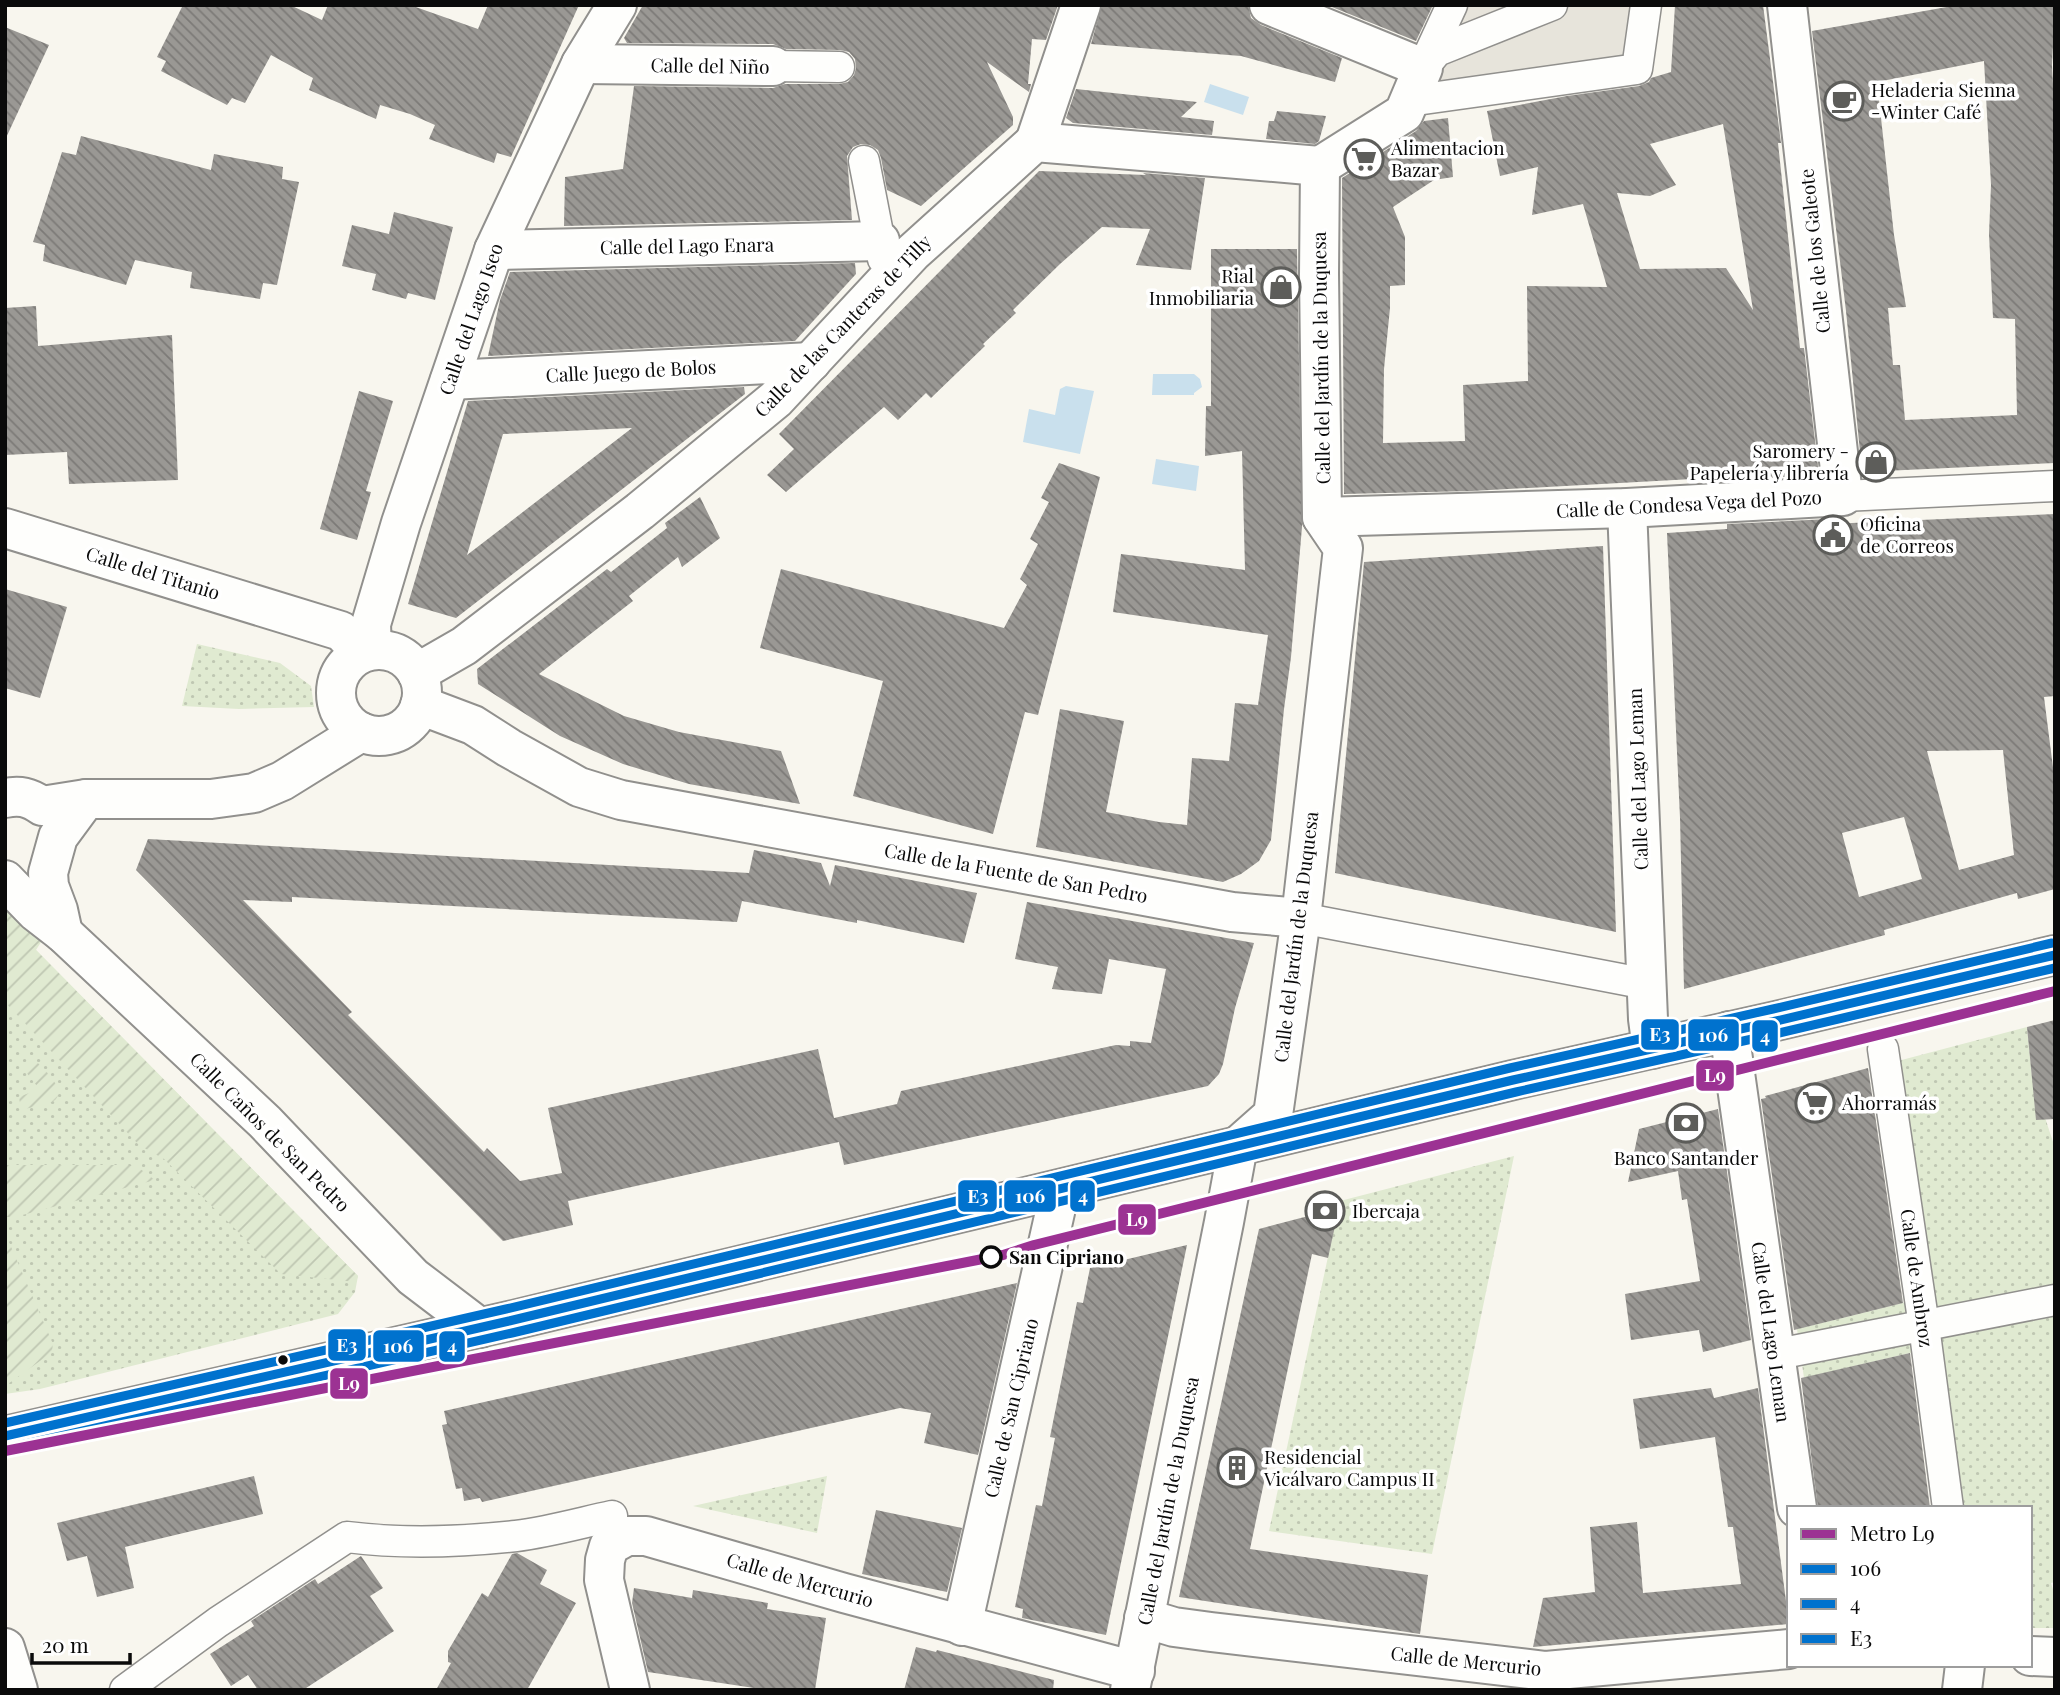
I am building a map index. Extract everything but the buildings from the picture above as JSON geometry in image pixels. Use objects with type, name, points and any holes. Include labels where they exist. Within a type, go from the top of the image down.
[{"type":"street","name":"Calle del Lago Iseo","points":[[359,658],[401,523],[494,250],[581,64],[617,5]]},
{"type":"street","points":[[1081,5],[1035,142],[1320,166],[1404,113],[1452,5]]},
{"type":"street","points":[[1269,5],[1416,85],[1637,69],[1646,5]]},
{"type":"street","points":[[1416,85],[1437,51],[1552,5]]},
{"type":"street","name":"Calle de los Galeote","points":[[1787,5],[1843,496]]},
{"type":"street","name":"Calle del Niño","points":[[581,64],[839,67]]},
{"type":"street","name":"Calle de las Canteras de Tilly","points":[[419,689],[464,646],[640,511],[776,399],[912,253],[1035,142]]},
{"type":"street","points":[[863,161],[886,281]]},
{"type":"street","name":"Calle del Jardín de la Duquesa","points":[[1132,1680],[1238,1146],[1273,1115],[1301,918],[1343,548],[1322,517],[1320,166]]},
{"type":"street","name":"Calle del Lago Enara","points":[[494,250],[880,241]]},
{"type":"street","name":"Calle Juego de Bolos","points":[[450,380],[811,362]]},
{"type":"street","name":"Calle de Condesa Vega del Pozo","points":[[1322,517],[1627,508],[2055,486]]},
{"type":"street","name":"Calle del Lago Leman","points":[[1627,508],[1652,1049]]},
{"type":"street","name":"Calle del Titanio","points":[[5,528],[300,618],[319,638],[359,658]]},
{"type":"street","points":[[385,650],[398,654],[409,662],[419,689],[413,718],[403,728],[390,734],[375,736],[351,722],[336,699],[336,685],[359,658],[385,650]]},
{"type":"street","name":"Calle de la Fuente de San Pedro","points":[[419,689],[509,748],[579,787],[621,800],[1232,912],[1301,918],[1631,981]]},
{"type":"street","points":[[63,933],[49,886],[35,814],[86,800],[211,799],[254,793],[282,781],[321,756],[351,722]]},
{"type":"street","name":"Calle Caños de San Pedro","points":[[5,880],[36,912],[63,933],[265,1122],[413,1277],[480,1328]]},
{"type":"street","points":[[5,1436],[480,1328],[1513,1080],[2055,954]]},
{"type":"street","name":"Calle del Lago Leman","points":[[1729,1031],[1797,1506]]},
{"type":"street","name":"Calle de Ambroz","points":[[1883,1049],[1948,1506]]},
{"type":"street","name":"Calle de San Cipriano","points":[[962,1626],[1060,1190]]},
{"type":"street","points":[[1788,1352],[2055,1300]]},
{"type":"street","points":[[125,1690],[218,1622],[346,1537],[367,1540],[442,1541],[517,1536],[612,1516]]},
{"type":"street","name":"Calle de Mercurio","points":[[630,1690],[604,1580],[609,1546],[627,1536],[646,1536],[962,1626],[1132,1680]]},
{"type":"street","name":"Calle de Mercurio","points":[[1144,1618],[1174,1627],[1210,1632],[1546,1671],[1787,1649]]},
{"type":"street","points":[[2032,1657],[2055,1657]]},
{"type":"street","points":[[1962,1690],[1965,1667]]},
{"type":"green space","points":[[197,644],[280,663],[311,686],[314,707],[239,709],[182,706]]},
{"type":"green space","points":[[5,902],[36,950],[358,1276],[355,1292],[338,1314],[40,1389],[5,1394]]},
{"type":"green space","points":[[5,902],[43,939],[36,950],[358,1276],[356,1282],[281,1274],[164,1159],[139,1145],[5,1002]]},
{"type":"green space","points":[[2027,1027],[2032,1078],[2055,1148],[2055,1582],[2051,1583],[2055,1596],[2055,1628],[2032,1628],[2032,1506],[1936,1506],[1914,1352],[1804,1378],[1797,1329],[1907,1302],[1875,1067]]},
{"type":"green space","points":[[33,1058],[52,1078],[58,1095],[48,1104],[21,1110],[19,1097],[34,1091],[37,1086],[25,1068]]},
{"type":"green space","points":[[1514,1156],[1432,1554],[1269,1531],[1340,1201]]},
{"type":"green space","points":[[5,1165],[127,1165],[139,1168],[155,1180],[15,1217],[5,1217]]},
{"type":"green space","points":[[5,1240],[9,1242],[53,1344],[52,1351],[47,1356],[5,1386]]},
{"type":"green space","points":[[827,1476],[817,1533],[693,1506]]},
{"type":"shaded area","points":[[1452,5],[1657,5],[1645,73],[1404,113]]},
{"type":"water","points":[[1210,84],[1249,97],[1243,115],[1204,102]]},
{"type":"water","points":[[1153,374],[1194,374],[1200,379],[1202,387],[1194,395],[1152,395]]},
{"type":"water","points":[[1066,386],[1094,391],[1080,454],[1023,442],[1029,409],[1055,415],[1060,389]]},
{"type":"water","points":[[1156,459],[1199,466],[1196,491],[1152,484]]},
{"type":"metro line","name":"L9","points":[[5,1451],[1003,1255],[1034,1245],[2055,991]]},
{"type":"transit line","name":"E3","points":[[5,1423],[506,1309],[1510,1068],[2052,943]]},
{"type":"transit line","name":"106","points":[[5,1436],[509,1321],[1513,1080],[2055,955]]},
{"type":"transit line","name":"4","points":[[8,1448],[512,1333],[1516,1092],[2055,968]]},
{"type":"place","name":"Heladeria Sienna -Winter Café","points":[[1844,101]]},
{"type":"place","name":"Alimentacion Bazar","points":[[1364,159]]},
{"type":"place","name":"Rial Inmobiliaria","points":[[1281,287]]},
{"type":"place","name":"Saromery - Papelería y librería","points":[[1876,462]]},
{"type":"place","name":"Oficina de Correos","points":[[1833,535]]},
{"type":"place","name":"Ahorramás","points":[[1815,1103]]},
{"type":"place","name":"Banco Santander","points":[[1686,1123]]},
{"type":"place","name":"Ibercaja","points":[[1325,1211]]},
{"type":"place","name":"San Cipriano","points":[[991,1257]]},
{"type":"place","name":"Residencial Vicálvaro Campus II","points":[[1237,1468]]}]
